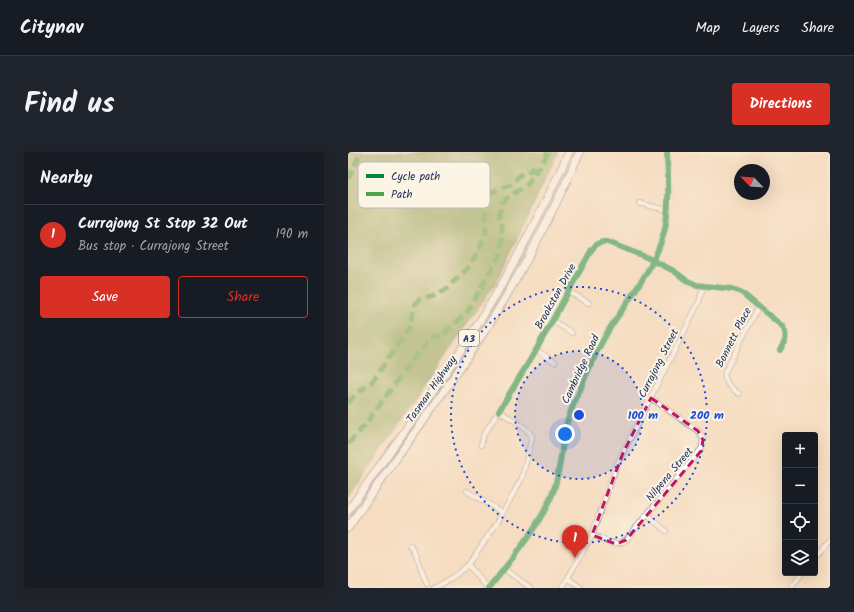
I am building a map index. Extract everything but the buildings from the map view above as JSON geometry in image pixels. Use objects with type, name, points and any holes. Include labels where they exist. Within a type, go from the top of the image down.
[{"type":"highway","name":"Tasman Highway","points":[[348,511],[434,389],[481,319],[550,195],[569,152]]},
{"type":"highway","name":"Tasman Highway","points":[[348,528],[471,352],[495,314],[538,239],[580,152]]},
{"type":"main road","name":"Cambridge Road","points":[[488,588],[504,569],[542,514],[552,495],[560,466],[570,414],[584,380],[610,328],[634,294],[653,261],[665,227],[668,191],[667,152]]},
{"type":"street","points":[[639,203],[667,210]]},
{"type":"street","name":"Brookston Drive","points":[[481,445],[484,434],[553,321],[592,249],[598,243],[607,242],[653,261]]},
{"type":"street","points":[[653,261],[674,271],[691,283],[704,287],[736,290],[744,294],[785,330],[786,336],[780,350]]},
{"type":"street","name":"Currajong Street","points":[[562,588],[592,535],[617,464],[699,302],[704,287]]},
{"type":"street","points":[[569,292],[589,303]]},
{"type":"street","name":"Bonnett Place","points":[[740,394],[727,384],[725,372],[759,306]]},
{"type":"street","points":[[553,321],[572,333]]},
{"type":"street","points":[[536,350],[555,362]]},
{"type":"street","name":"Nilpena Street","points":[[592,535],[613,543],[621,543],[626,540],[700,450],[703,437],[698,431],[651,398]]},
{"type":"street","points":[[410,545],[415,551],[425,586],[431,584],[434,588],[449,580],[468,565],[503,513],[522,478],[532,436],[526,428],[499,411]]},
{"type":"street","points":[[467,491],[503,513]]},
{"type":"street","name":"Nilpena Street","points":[[647,515],[666,530]]},
{"type":"street","points":[[818,554],[830,540]]},
{"type":"street","points":[[468,565],[488,588]]},
{"type":"street","points":[[504,569],[531,588]]},
{"type":"street","points":[[791,588],[800,576]]},
{"type":"street","points":[[568,578],[581,588]]},
{"type":"highlighted area","points":[[651,398],[698,431],[703,440],[701,451],[626,540],[616,544],[592,535],[623,453]]},
{"type":"green space","points":[[348,152],[558,152],[498,279],[348,499]]},
{"type":"marked path","points":[[348,179],[361,152]]},
{"type":"marked path","points":[[348,444],[364,426],[419,351],[435,336],[442,337],[466,314],[502,249],[502,227],[499,215],[502,203],[509,196],[526,186],[542,164],[548,152]]},
{"type":"marked path","points":[[490,192],[510,185],[520,175],[532,170],[537,163]]},
{"type":"marked path","points":[[348,403],[357,393],[372,382],[408,330],[415,304],[419,300],[434,296],[445,290],[468,268],[479,251],[486,232],[485,208]]},
{"type":"cycle path","points":[[489,588],[524,543],[546,507],[557,479],[566,424],[585,378],[606,335],[642,280],[656,255],[667,219],[667,152]]},
{"type":"cycle path","points":[[499,411],[536,350],[592,249],[600,242],[607,242],[646,257],[674,271],[686,280],[697,285],[732,289],[741,292],[783,327],[785,339],[780,350]]},
{"type":"place","name":"Currajong St Stop 32 Out","points":[[575,558]]}]
